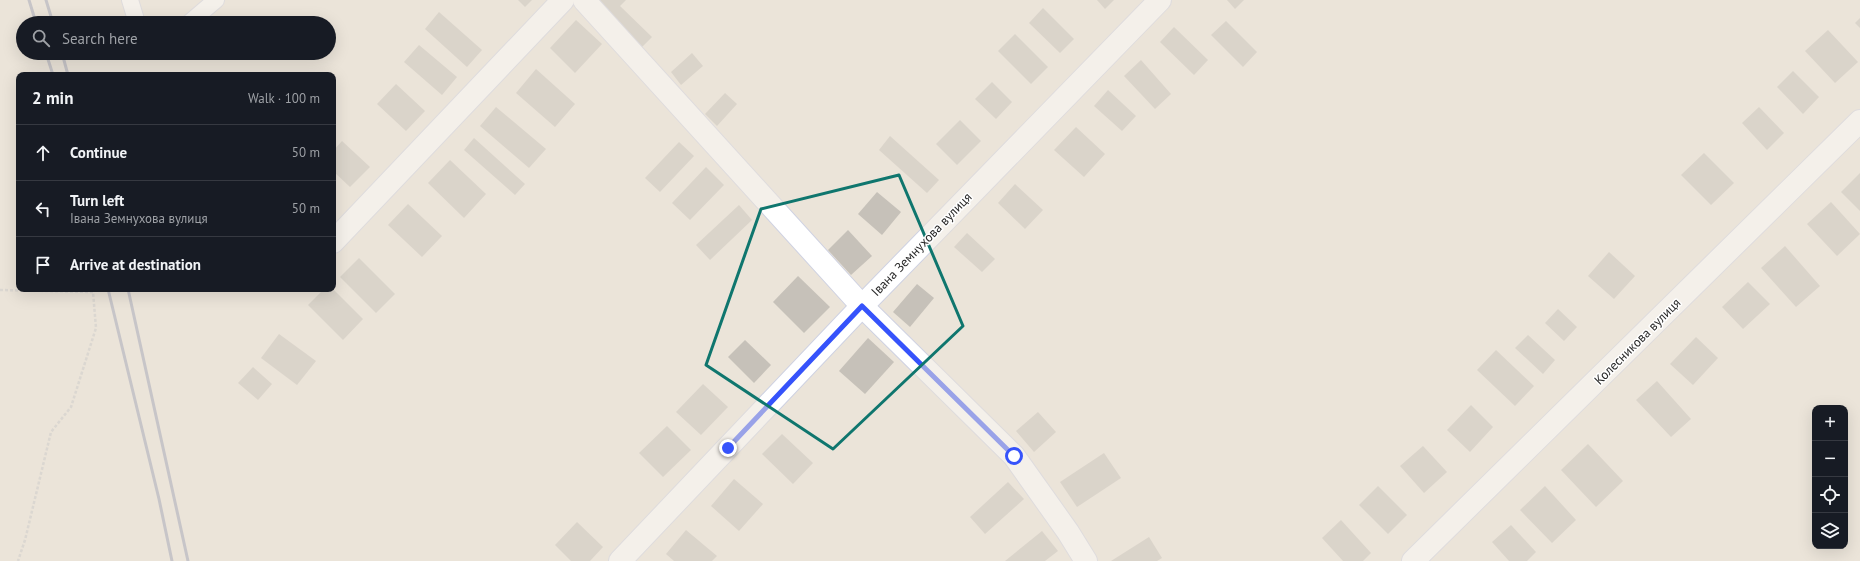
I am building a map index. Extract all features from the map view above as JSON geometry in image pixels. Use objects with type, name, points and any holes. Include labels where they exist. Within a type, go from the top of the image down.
[{"type":"street","points":[[336,239],[563,0]]},
{"type":"street","points":[[584,0],[862,306],[1014,456],[1068,532],[1086,561]]},
{"type":"street","name":"Івана Земнухова вулиця","points":[[620,561],[862,306],[1160,0]]},
{"type":"street","name":"Колесникова вулиця","points":[[1413,561],[1860,121]]},
{"type":"lane","points":[[130,0],[135,16]]},
{"type":"lane","points":[[197,16],[216,0]]},
{"type":"path","points":[[0,290],[16,290]]},
{"type":"path","points":[[18,561],[25,540],[51,432],[71,407],[96,328],[93,292]]},
{"type":"highlighted area","points":[[899,175],[963,326],[833,449],[706,365],[761,209]]},
{"type":"building","points":[[518,0],[532,0],[525,7]]},
{"type":"building","points":[[590,0],[626,0],[620,6],[652,37],[641,48]]},
{"type":"building","points":[[1097,0],[1114,0],[1105,9]]},
{"type":"building","points":[[1227,0],[1244,0],[1235,9]]},
{"type":"building","points":[[1043,8],[1074,39],[1060,53],[1029,23]]},
{"type":"building","points":[[439,12],[482,50],[467,67],[425,29]]},
{"type":"building","points":[[1860,18],[1860,28],[1855,23]]},
{"type":"building","points":[[576,20],[602,44],[575,73],[550,48]]},
{"type":"building","points":[[1226,21],[1257,52],[1243,67],[1211,35]]},
{"type":"building","points":[[1174,27],[1208,60],[1194,75],[1160,42]]},
{"type":"building","points":[[1828,30],[1858,62],[1835,83],[1805,51]]},
{"type":"building","points":[[1015,34],[1048,67],[1031,84],[998,51]]},
{"type":"building","points":[[419,45],[457,77],[442,95],[404,62]]},
{"type":"building","points":[[692,53],[703,66],[681,85],[671,72]]},
{"type":"building","points":[[1141,60],[1171,94],[1155,109],[1124,76]]},
{"type":"building","points":[[536,69],[575,104],[555,127],[516,93]]},
{"type":"building","points":[[1793,71],[1819,97],[1803,114],[1777,87]]},
{"type":"building","points":[[992,82],[1012,102],[996,119],[975,99]]},
{"type":"building","points":[[396,84],[425,111],[406,131],[377,104]]},
{"type":"building","points":[[1108,90],[1136,116],[1122,131],[1094,106]]},
{"type":"building","points":[[725,93],[737,104],[717,126],[705,114]]},
{"type":"building","points":[[496,107],[546,149],[529,168],[480,126]]},
{"type":"building","points":[[1759,107],[1784,133],[1767,150],[1742,123]]},
{"type":"building","points":[[960,120],[981,141],[957,165],[936,144]]},
{"type":"building","points":[[1076,127],[1105,154],[1084,177],[1054,150]]},
{"type":"building","points":[[890,136],[939,180],[927,193],[879,150]]},
{"type":"building","points":[[474,138],[525,184],[515,195],[464,150]]},
{"type":"building","points":[[342,141],[370,167],[350,187],[336,174],[336,148]]},
{"type":"building","points":[[679,142],[694,156],[660,192],[645,178]]},
{"type":"building","points":[[1704,153],[1734,183],[1711,205],[1681,175]]},
{"type":"building","points":[[450,160],[486,194],[464,218],[428,183]]},
{"type":"building","points":[[706,167],[724,185],[690,220],[672,203]]},
{"type":"building","points":[[1860,173],[1860,211],[1841,192]]},
{"type":"building","points":[[1015,184],[1043,210],[1025,229],[998,203]]},
{"type":"building","points":[[877,192],[901,212],[882,235],[858,214]]},
{"type":"building","points":[[1831,202],[1860,234],[1837,256],[1807,224]]},
{"type":"building","points":[[408,204],[442,236],[422,257],[388,225]]},
{"type":"building","points":[[739,205],[752,220],[710,260],[696,245]]},
{"type":"building","points":[[848,230],[872,256],[851,275],[828,250]]},
{"type":"building","points":[[967,233],[995,259],[982,272],[954,247]]},
{"type":"building","points":[[1785,246],[1820,286],[1796,307],[1761,268]]},
{"type":"building","points":[[1609,252],[1635,276],[1614,299],[1588,276]]},
{"type":"building","points":[[359,258],[395,294],[376,313],[340,277]]},
{"type":"building","points":[[798,276],[830,307],[804,333],[773,302]]},
{"type":"building","points":[[1748,282],[1770,304],[1743,329],[1722,307]]},
{"type":"building","points":[[917,284],[934,298],[910,327],[893,312]]},
{"type":"building","points":[[321,292],[336,292],[363,319],[343,340],[308,305]]},
{"type":"building","points":[[1558,309],[1577,327],[1564,341],[1545,323]]},
{"type":"building","points":[[279,334],[316,361],[297,385],[261,358]]},
{"type":"building","points":[[1528,335],[1555,360],[1543,374],[1515,348]]},
{"type":"building","points":[[1696,337],[1718,358],[1693,385],[1670,364]]},
{"type":"building","points":[[868,338],[894,362],[865,394],[839,371]]},
{"type":"building","points":[[745,340],[771,365],[754,383],[728,357]]},
{"type":"building","points":[[1496,350],[1534,386],[1515,406],[1477,370]]},
{"type":"building","points":[[253,367],[272,384],[258,400],[238,383]]},
{"type":"building","points":[[1657,381],[1691,419],[1671,437],[1636,400]]},
{"type":"building","points":[[703,384],[728,407],[701,435],[676,412]]},
{"type":"building","points":[[1471,405],[1493,427],[1470,452],[1447,430]]},
{"type":"building","points":[[1038,412],[1056,432],[1034,452],[1016,431]]},
{"type":"building","points":[[667,426],[691,450],[663,477],[639,453]]},
{"type":"building","points":[[782,434],[813,463],[793,484],[762,454]]},
{"type":"building","points":[[1588,444],[1623,481],[1596,507],[1561,470]]},
{"type":"building","points":[[1423,446],[1447,472],[1424,493],[1400,466]]},
{"type":"building","points":[[1104,453],[1121,478],[1077,507],[1060,482]]},
{"type":"building","points":[[734,479],[763,504],[739,531],[711,506]]},
{"type":"building","points":[[1008,482],[1024,499],[985,534],[970,517]]},
{"type":"building","points":[[1378,486],[1407,515],[1388,534],[1359,505]]},
{"type":"building","points":[[1545,486],[1576,520],[1552,543],[1520,510]]},
{"type":"building","points":[[1341,520],[1371,553],[1363,561],[1343,561],[1322,538]]},
{"type":"building","points":[[577,522],[603,547],[590,561],[571,561],[555,545]]},
{"type":"building","points":[[1511,525],[1536,552],[1527,561],[1509,561],[1492,542]]},
{"type":"building","points":[[686,530],[717,556],[712,561],[674,561],[666,554]]},
{"type":"building","points":[[1042,531],[1058,551],[1045,561],[1005,561]]},
{"type":"building","points":[[1149,537],[1162,558],[1157,561],[1111,561]]},
{"type":"railway","points":[[29,0],[34,16]]},
{"type":"railway","points":[[46,0],[51,16]]},
{"type":"railway","points":[[48,60],[52,72]]},
{"type":"railway","points":[[64,60],[67,72]]},
{"type":"railway","points":[[109,292],[159,499],[172,561]]},
{"type":"railway","points":[[129,292],[188,561]]},
{"type":"route","points":[[728,448],[862,306],[1014,456]]}]
